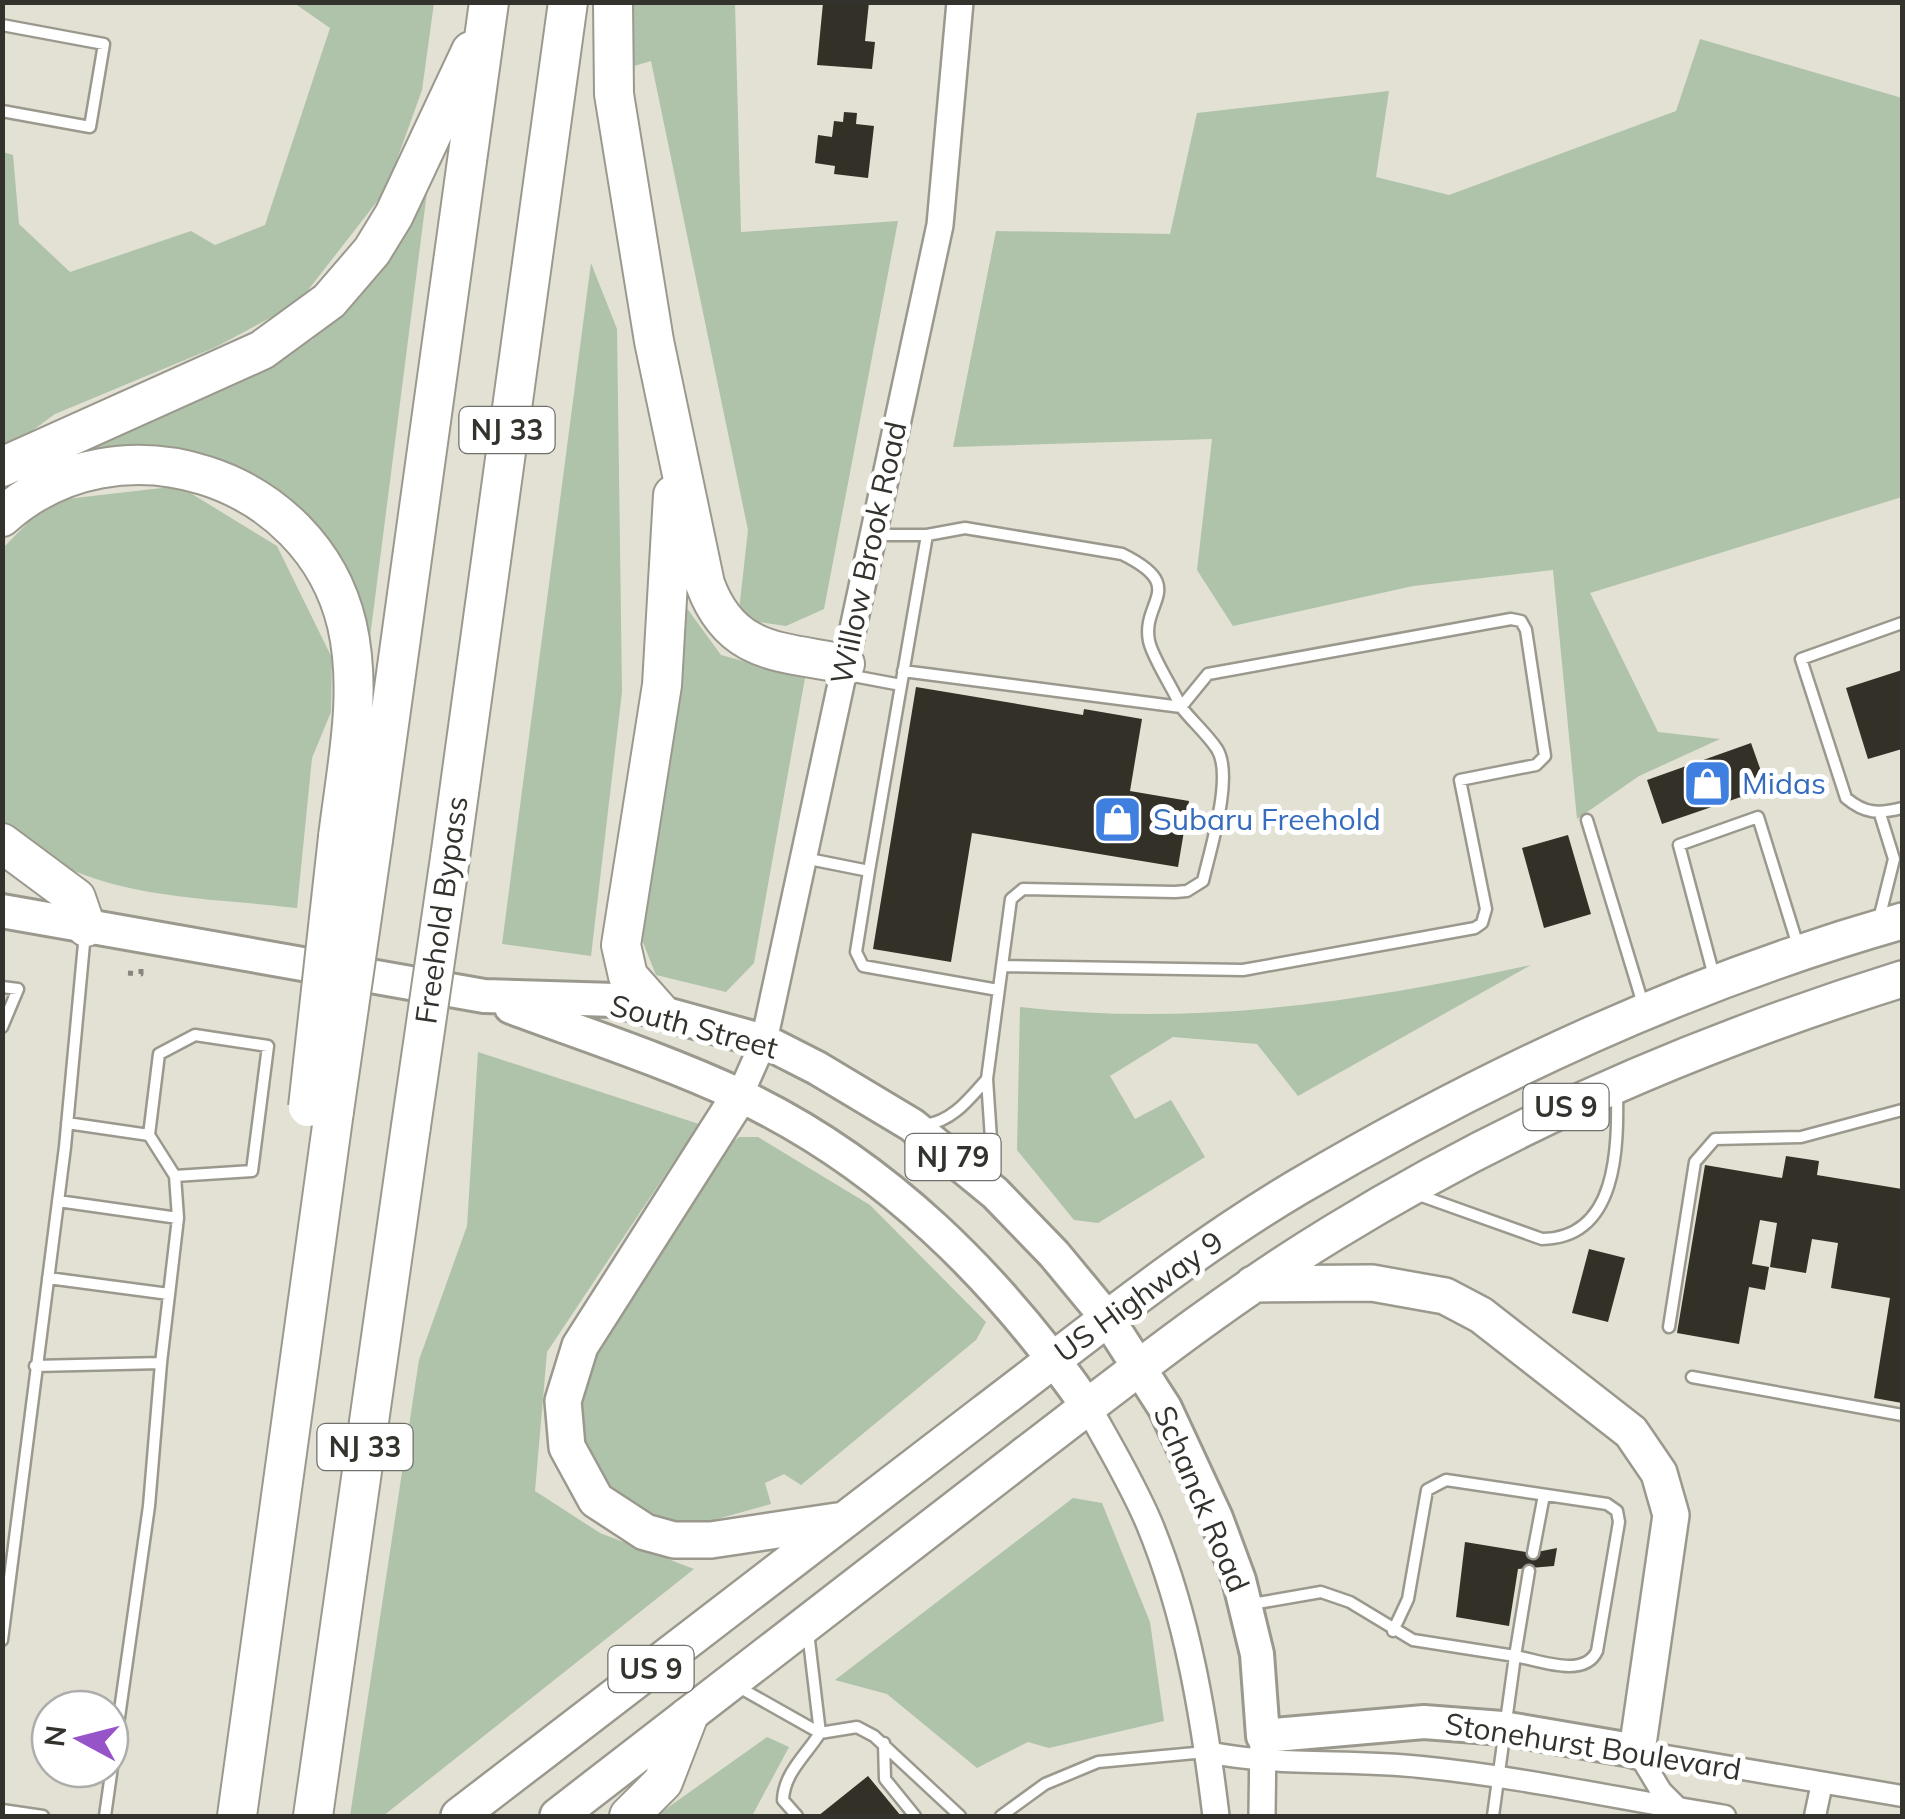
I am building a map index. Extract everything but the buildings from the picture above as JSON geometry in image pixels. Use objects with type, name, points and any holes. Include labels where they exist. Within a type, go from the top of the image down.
[{"type":"highway","name":"Freehold Bypass","points":[[313,1816],[568,2]]},
{"type":"highway","points":[[613,2],[614,94],[669,414],[705,584],[718,615],[738,637],[844,669]]},
{"type":"highway","points":[[2,467],[262,350],[328,301],[372,251],[394,215],[488,10]]},
{"type":"highway","name":"NJ 33","points":[[237,1816],[295,1394],[321,1109],[355,839],[488,10]]},
{"type":"highway","points":[[659,1011],[628,976],[621,945],[668,630],[673,498],[669,414]]},
{"type":"highway","points":[[2,517],[28,498],[78,474],[158,464],[230,484],[268,505],[293,527],[333,585],[352,656],[355,839]]},
{"type":"highway","points":[[2,842],[76,898],[86,926]]},
{"type":"highway","name":"US Highway 9","points":[[459,1816],[1107,1318],[1296,1188],[1504,1074],[1644,1010],[1800,950],[1890,925]]},
{"type":"highway","name":"US Highway 9","points":[[558,1816],[1140,1366],[1252,1284],[1406,1190],[1505,1136],[1617,1084],[1770,1022],[1902,979]]},
{"type":"highway","points":[[740,1096],[580,1346],[563,1401],[567,1447],[596,1500],[644,1532],[674,1540],[711,1540],[842,1520]]},
{"type":"highway","points":[[1252,1284],[1372,1284],[1445,1296],[1480,1315],[1631,1432],[1658,1473],[1671,1515],[1637,1752]]},
{"type":"highway","points":[[629,1816],[663,1782],[688,1717]]},
{"type":"main road","name":"South Street","points":[[2,911],[484,996],[615,1000],[764,1042],[817,1068],[912,1125],[995,1193],[1054,1254],[1107,1318],[1140,1366]]},
{"type":"main road","name":"South Street","points":[[484,996],[740,1096],[850,1161],[929,1221],[1007,1299],[1088,1407]]},
{"type":"main road","name":"Schanck Road","points":[[1140,1366],[1209,1501],[1246,1605],[1257,1654],[1263,1750]]},
{"type":"main road","name":"Stonehurst Boulevard","points":[[1263,1750],[1376,1723],[1502,1728],[1637,1752]]},
{"type":"street","name":"Willow Brook Road","points":[[740,1096],[764,1042],[940,224],[960,2]]},
{"type":"street","name":"Schanck Road","points":[[1088,1407],[1149,1522],[1167,1572],[1188,1644],[1216,1816]]},
{"type":"street","name":"Stonehurst Boulevard","points":[[1208,1752],[1263,1750],[1367,1761],[1496,1777],[1725,1816]]},
{"type":"street","name":"Schanck Road","points":[[1262,1816],[1263,1750]]},
{"type":"street","name":"Stonehurst Boulevard","points":[[1637,1752],[1902,1796]]},
{"type":"street","points":[[1637,1752],[1661,1791],[1679,1809]]},
{"type":"street","points":[[1815,1816],[1822,1782]]},
{"type":"lane","points":[[2,24],[104,44],[90,127],[2,111]]},
{"type":"lane","points":[[874,534],[928,536],[965,528],[1122,554],[1145,566],[1155,578],[1158,597],[1148,640],[1181,707],[1217,749],[1222,763],[1220,795],[1203,880],[1187,891],[1023,889],[1011,899],[987,1079],[995,1193]]},
{"type":"lane","points":[[928,536],[856,952],[859,962],[872,970],[998,990]]},
{"type":"lane","points":[[1002,966],[1243,970],[1475,928],[1484,921],[1460,780],[1536,765],[1545,756],[1526,630],[1521,622],[1511,618],[1208,674],[1181,707]]},
{"type":"lane","points":[[1902,623],[1801,658],[1846,798],[1860,809],[1880,814],[1902,808]]},
{"type":"lane","points":[[844,669],[901,685]]},
{"type":"lane","points":[[904,671],[1181,707]]},
{"type":"lane","points":[[1880,814],[1894,859],[1890,925]]},
{"type":"lane","points":[[1716,981],[1679,845],[1694,839],[1758,817],[1800,950]]},
{"type":"lane","points":[[1587,820],[1644,1010]]},
{"type":"lane","points":[[804,858],[869,871]]},
{"type":"lane","points":[[2,1640],[58,1201],[86,926]]},
{"type":"lane","points":[[2,987],[18,989],[2,1027]]},
{"type":"lane","points":[[105,1816],[146,1525],[178,1218],[175,1176],[149,1135],[159,1054],[195,1034],[268,1046],[252,1171],[175,1176]]},
{"type":"lane","points":[[912,1125],[940,1122],[987,1079]]},
{"type":"lane","points":[[1406,1190],[1542,1239],[1561,1239],[1578,1230],[1602,1204],[1617,1165],[1617,1084]]},
{"type":"lane","points":[[1669,1327],[1694,1162],[1705,1146],[1714,1139],[1734,1136],[1801,1136],[1902,1110]]},
{"type":"lane","points":[[67,1123],[149,1135]]},
{"type":"lane","points":[[58,1201],[178,1218]]},
{"type":"lane","points":[[48,1278],[169,1294]]},
{"type":"lane","points":[[36,1366],[161,1363]]},
{"type":"lane","points":[[1692,1378],[1902,1416]]},
{"type":"lane","points":[[1246,1605],[1320,1592],[1350,1602],[1393,1631],[1428,1644],[1580,1666],[1593,1660],[1597,1651],[1618,1514],[1606,1504],[1446,1480],[1426,1490],[1408,1598],[1393,1631]]},
{"type":"lane","points":[[1532,1553],[1544,1495]]},
{"type":"lane","points":[[1493,1816],[1502,1728],[1530,1571]]},
{"type":"lane","points":[[798,1816],[783,1800],[783,1786],[820,1732],[807,1623]]},
{"type":"lane","points":[[730,1682],[820,1732],[857,1727],[884,1743],[960,1816]]},
{"type":"lane","points":[[884,1743],[885,1778],[915,1816]]},
{"type":"lane","points":[[1001,1816],[1046,1784],[1098,1762],[1208,1752]]},
{"type":"lane","points":[[2,1810],[43,1816]]},
{"type":"path","points":[[128,972],[141,974],[141,968]]},
{"type":"green space","points":[[294,3],[434,3],[422,90],[386,190],[298,303],[216,347],[55,414],[3,452],[3,152],[13,155],[19,224],[70,272],[191,231],[215,245],[265,225],[330,28]]},
{"type":"green space","points":[[634,3],[735,3],[741,232],[898,221],[824,609],[786,626],[738,619],[748,530],[651,61],[624,69]]},
{"type":"green space","points":[[1700,39],[1902,98],[1902,497],[1590,593],[1658,732],[1720,739],[1639,776],[1577,819],[1553,570],[1413,586],[1233,626],[1197,570],[1212,439],[953,447],[996,231],[1170,234],[1197,113],[1389,91],[1376,177],[1449,195],[1676,111]]},
{"type":"green space","points":[[427,192],[368,653],[342,565],[280,494],[207,454],[87,449],[312,340],[374,272]]},
{"type":"green space","points":[[591,263],[617,329],[622,692],[591,956],[502,944]]},
{"type":"green space","points":[[179,486],[277,546],[332,658],[331,712],[312,758],[297,908],[179,896],[102,881],[65,867],[32,848],[3,822],[3,548],[49,501]]},
{"type":"green space","points":[[686,607],[721,655],[805,678],[754,963],[726,992],[656,975],[640,935]]},
{"type":"green space","points":[[1531,965],[1298,1096],[1257,1044],[1173,1037],[1110,1076],[1135,1119],[1171,1100],[1205,1157],[1098,1223],[1074,1220],[1017,1150],[1020,1007],[1149,1014],[1277,1007],[1405,990]]},
{"type":"green space","points":[[478,1052],[699,1124],[547,1352],[535,1491],[600,1533],[694,1569],[383,1816],[350,1816],[419,1360],[467,1226]]},
{"type":"green space","points":[[739,1137],[758,1137],[870,1205],[986,1322],[976,1340],[801,1485],[784,1474],[765,1483],[771,1504],[699,1524],[640,1518],[590,1475],[574,1404],[584,1366],[719,1153]]},
{"type":"green space","points":[[1073,1498],[1102,1503],[1150,1622],[1164,1721],[1049,1748],[1028,1742],[977,1768],[887,1694],[835,1680]]},
{"type":"green space","points":[[767,1737],[789,1747],[752,1816],[656,1816]]},
{"type":"place","name":"Midas","points":[[1707,784]]},
{"type":"place","name":"Subaru Freehold","points":[[1118,820]]}]
